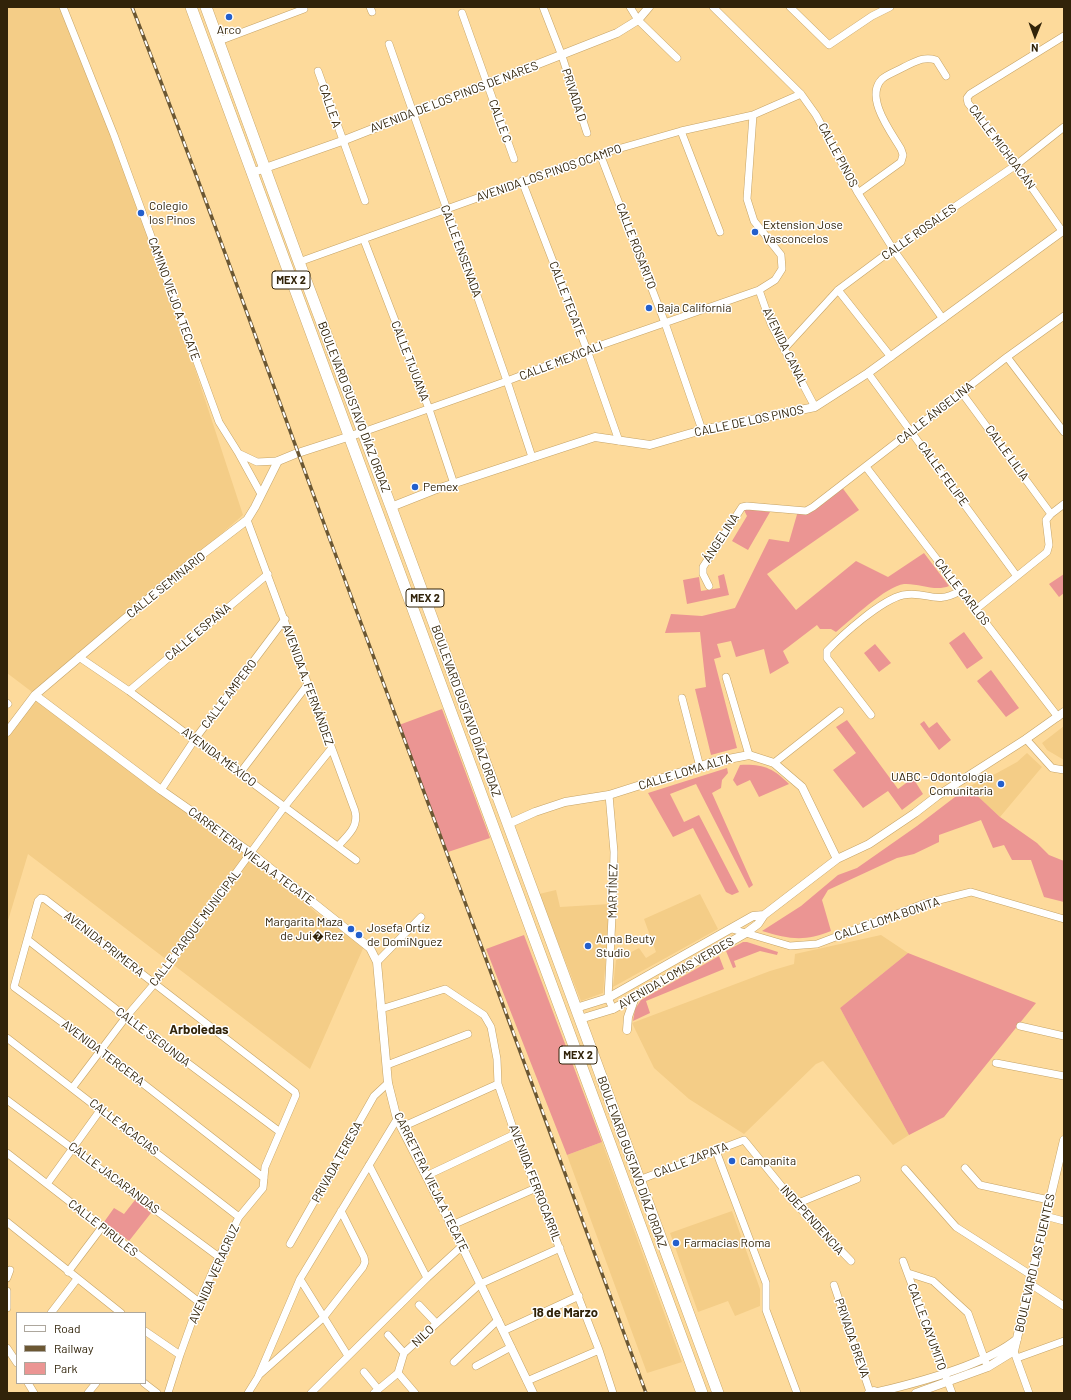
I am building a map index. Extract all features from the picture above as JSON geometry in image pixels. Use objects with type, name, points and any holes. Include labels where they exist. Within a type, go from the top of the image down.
[{"type":"main road","name":"BOULEVARD GUSTAVO DÍAZ ORDAZ","points":[[191,7],[702,1393]]},
{"type":"main road","name":"BOULEVARD GUSTAVO DÍAZ ORDAZ","points":[[206,7],[718,1393]]},
{"type":"main road","points":[[453,718],[466,713]]},
{"type":"street","name":"CAMINO VIEJO A TECATE","points":[[63,7],[114,135],[219,422],[240,454],[261,494]]},
{"type":"street","name":"PRIVADA D","points":[[543,7],[562,56],[587,133]]},
{"type":"street","points":[[630,7],[638,20],[678,58]]},
{"type":"street","name":"AVENIDA DE LOS PINOS DE NARES","points":[[251,173],[342,141],[413,112],[617,34],[638,20],[650,7]]},
{"type":"street","name":"CALLE PINOS","points":[[713,7],[801,94],[816,115],[858,193],[893,249],[943,318]]},
{"type":"street","points":[[790,7],[829,45],[872,16],[890,7]]},
{"type":"street","points":[[219,41],[304,9]]},
{"type":"street","name":"CALLE C","points":[[462,12],[486,84],[514,159]]},
{"type":"street","name":"CALLE MICHOACÁN","points":[[1063,230],[1016,165],[968,103],[967,98],[970,94],[1064,36]]},
{"type":"street","name":"CALLE ENSENADA","points":[[389,44],[508,381],[532,457]]},
{"type":"street","points":[[858,193],[901,162],[903,155],[877,106],[877,88],[881,80],[922,58],[936,60],[946,76]]},
{"type":"street","name":"CALLE A","points":[[318,71],[342,141],[365,201]]},
{"type":"street","name":"AVENIDA LOS PINOS OCAMPO","points":[[299,262],[364,240],[522,181],[600,154],[682,131],[753,115],[801,94]]},
{"type":"street","points":[[753,115],[746,199],[754,221],[781,255],[782,269],[775,280],[759,290]]},
{"type":"street","name":"CALLE ROSALES","points":[[784,349],[838,290],[893,249],[1016,165],[1064,127]]},
{"type":"street","points":[[682,131],[720,232]]},
{"type":"street","name":"CALLE ROSARITO","points":[[600,154],[666,322],[702,430]]},
{"type":"street","name":"CALLE TECATE","points":[[522,181],[587,350],[619,441]]},
{"type":"street","name":"CALLE DE LOS PINOS","points":[[391,507],[532,457],[595,437],[650,445],[702,430],[815,407],[891,357],[1063,230]]},
{"type":"street","name":"CALLE TIJUANA","points":[[364,240],[429,409],[454,484]]},
{"type":"street","name":"CALLE MEXICALI","points":[[363,432],[508,381],[587,350],[759,290]]},
{"type":"street","name":"AVENIDA CANAL","points":[[759,290],[771,324],[815,407]]},
{"type":"street","points":[[838,290],[891,357]]},
{"type":"street","name":"CALLE ÁNGELINA","points":[[806,511],[866,468],[1007,357],[1064,316]]},
{"type":"street","points":[[1007,357],[1064,432]]},
{"type":"street","name":"CALLE FELIPE","points":[[868,373],[912,431],[1016,575]]},
{"type":"street","name":"CALLE LILIA","points":[[962,393],[1051,514]]},
{"type":"street","points":[[240,454],[257,462],[278,461],[363,432]]},
{"type":"street","name":"CALLE SEMINARIO","points":[[7,732],[35,695],[187,566],[247,520],[278,461]]},
{"type":"street","name":"CALLE CARLOS","points":[[866,468],[960,591],[1061,715]]},
{"type":"street","points":[[975,610],[1016,575],[1047,552],[1049,545],[1046,520],[1064,504]]},
{"type":"street","name":"ÁNGELINA","points":[[709,586],[703,574],[703,567],[742,507],[747,506],[806,511]]},
{"type":"street","name":"AVENIDA A. FERNÁNDEZ","points":[[247,520],[285,619],[357,819],[355,826],[338,846]]},
{"type":"street","name":"CALLE ESPAÑA","points":[[129,691],[268,574]]},
{"type":"street","points":[[871,715],[827,658],[827,651],[840,636],[894,599],[912,594],[943,599],[960,591]]},
{"type":"street","name":"CALLE AMPERO","points":[[161,790],[195,739],[285,619]]},
{"type":"street","name":"AVENIDA MÉXICO","points":[[79,657],[195,739],[356,860]]},
{"type":"street","points":[[726,677],[749,755]]},
{"type":"street","points":[[240,773],[308,684]]},
{"type":"street","name":"CARRETERA VIEJA A TECATE","points":[[35,695],[161,790],[251,853],[370,948],[377,962],[388,1065],[388,1083],[397,1118],[450,1226],[462,1246],[532,1393]]},
{"type":"street","points":[[682,698],[700,767]]},
{"type":"street","points":[[774,762],[840,711]]},
{"type":"street","name":"AVENIDA LOMAS VERDES","points":[[578,1013],[612,1009],[746,933],[758,924],[764,914],[837,858],[869,844],[915,813],[937,796],[1061,715]]},
{"type":"street","points":[[1026,739],[1052,768],[1064,770]]},
{"type":"street","name":"CALLE PARQUE MUNICIPAL","points":[[73,1087],[126,1017],[155,983],[286,806],[331,749]]},
{"type":"street","name":"CALLE LOMA ALTA","points":[[508,824],[535,812],[565,802],[609,795],[713,762],[749,755],[774,762],[802,787],[837,858]]},
{"type":"street","name":"MARTÍNEZ","points":[[609,795],[614,860],[608,998],[612,1009]]},
{"type":"street","name":"CALLE LOMA BONITA","points":[[732,929],[790,946],[817,944],[923,904],[971,892],[1064,920]]},
{"type":"street","name":"AVENIDA PRIMERA","points":[[42,898],[155,983],[295,1092],[296,1095]]},
{"type":"street","name":"AVENIDA TERCERA","points":[[42,898],[38,901],[14,986],[100,1050],[264,1178]]},
{"type":"street","name":"AVENIDA LOMAS VERDES","points":[[578,1013],[608,998],[753,916],[764,914]]},
{"type":"street","points":[[377,962],[422,917]]},
{"type":"street","name":"CALLE SEGUNDA","points":[[28,940],[126,1017],[280,1132]]},
{"type":"street","name":"AVENIDA FERROCARRIL","points":[[381,1009],[445,989],[484,1015],[491,1027],[495,1042],[498,1084],[514,1134],[579,1296],[613,1393]]},
{"type":"street","points":[[627,1030],[628,1017],[635,997]]},
{"type":"street","points":[[1020,1026],[1064,1036]]},
{"type":"street","points":[[388,1065],[468,1034]]},
{"type":"street","name":"CALLE ACACIAS","points":[[7,1038],[73,1087],[239,1217]]},
{"type":"street","points":[[996,1062],[1064,1076]]},
{"type":"street","name":"PRIVADA TERESA","points":[[290,1244],[374,1096],[388,1083]]},
{"type":"street","points":[[402,1127],[498,1084]]},
{"type":"street","name":"AVENIDA VERACRUZ","points":[[168,1393],[199,1302],[239,1217],[263,1188],[266,1167],[296,1095]]},
{"type":"street","name":"CALLE JACARANDAS","points":[[7,1100],[74,1148],[219,1257]]},
{"type":"street","points":[[47,1184],[101,1109]]},
{"type":"street","points":[[248,1393],[258,1377],[300,1279],[397,1118]]},
{"type":"street","points":[[426,1176],[514,1134]]},
{"type":"street","name":"CALLE ZAPATA","points":[[639,1180],[744,1140]]},
{"type":"street","name":"INDEPENDENCIA","points":[[744,1140],[796,1204],[851,1262]]},
{"type":"street","name":"BOULEVARD LAS FUENTES","points":[[874,1393],[944,1372],[1015,1348],[1029,1283],[1064,1140]]},
{"type":"street","points":[[716,1151],[766,1283],[766,1310],[797,1393]]},
{"type":"street","name":"CALLE PIRULES","points":[[7,1153],[199,1302]]},
{"type":"street","points":[[369,1165],[426,1278]]},
{"type":"street","points":[[964,1168],[980,1185],[1049,1200]]},
{"type":"street","points":[[905,1169],[956,1227],[1031,1275]]},
{"type":"street","points":[[796,1204],[857,1179]]},
{"type":"street","points":[[450,1226],[536,1188]]},
{"type":"street","points":[[258,1377],[323,1318],[365,1262],[341,1211]]},
{"type":"street","points":[[1045,1216],[1064,1221]]},
{"type":"street","points":[[7,1222],[120,1312]]},
{"type":"street","points":[[68,1272],[102,1227]]},
{"type":"street","points":[[312,1393],[426,1278],[462,1246]]},
{"type":"street","name":"NILO","points":[[398,1373],[404,1353],[480,1284],[560,1248]]},
{"type":"street","name":"CALLE CAYUMITO","points":[[903,1261],[952,1393]]},
{"type":"street","points":[[7,1278],[10,1270]]},
{"type":"street","points":[[908,1273],[933,1281],[968,1313],[988,1367]]},
{"type":"street","points":[[52,1312],[77,1279]]},
{"type":"street","points":[[300,1279],[348,1356]]},
{"type":"street","points":[[1029,1283],[1064,1306]]},
{"type":"street","name":"PRIVADA BREVA","points":[[834,1285],[874,1393]]},
{"type":"street","points":[[7,1291],[7,1308]]},
{"type":"street","points":[[503,1331],[579,1296]]},
{"type":"street","points":[[419,1305],[436,1323]]},
{"type":"street","points":[[454,1362],[498,1320]]},
{"type":"street","points":[[146,1332],[180,1356]]},
{"type":"street","points":[[388,1335],[404,1353]]},
{"type":"street","points":[[916,1393],[988,1367],[1015,1348],[1064,1341]]},
{"type":"street","points":[[476,1366],[511,1347]]},
{"type":"street","points":[[7,1348],[16,1361]]},
{"type":"street","points":[[1015,1348],[1029,1393]]},
{"type":"street","points":[[527,1381],[599,1350]]},
{"type":"street","points":[[364,1372],[376,1391],[398,1373],[416,1393]]},
{"type":"street","points":[[29,1384],[34,1393]]},
{"type":"street","points":[[88,1393],[95,1384]]},
{"type":"street","points":[[145,1384],[157,1393]]},
{"type":"shaded area","points":[[7,7],[59,7],[112,136],[162,269],[243,515],[36,695],[7,673]]},
{"type":"shaded area","points":[[35,695],[251,853],[320,916],[365,944],[310,1069],[28,854],[7,924],[7,732]]},
{"type":"shaded area","points":[[1064,726],[1064,760],[1047,750],[1042,743]]},
{"type":"shaded area","name":"UABC - Odontologia Comunitaria","points":[[1027,753],[1042,767],[1000,817],[968,787],[1017,762]]},
{"type":"shaded area","points":[[556,890],[560,907],[610,904],[603,993],[581,1001],[539,894]]},
{"type":"shaded area","points":[[700,894],[718,929],[613,987],[616,960],[639,948],[646,958],[656,952],[644,919]]},
{"type":"shaded area","points":[[881,935],[908,953],[840,1008],[909,1135],[893,1145],[823,1061],[816,1064],[744,1134],[689,1099],[654,1068],[632,1023],[770,971],[794,964],[795,954]]},
{"type":"shaded area","points":[[602,1142],[682,1362],[647,1373],[567,1155]]},
{"type":"shaded area","points":[[732,1211],[760,1289],[760,1306],[735,1316],[728,1301],[698,1312],[670,1233]]},
{"type":"green space","points":[[841,486],[859,510],[767,574],[796,610],[856,561],[888,577],[924,553],[949,586],[944,588],[933,588],[904,584],[897,586],[859,612],[836,632],[831,629],[820,629],[817,625],[783,651],[789,663],[770,674],[764,649],[736,657],[731,641],[717,644],[721,657],[714,659],[737,748],[711,755],[695,689],[706,687],[700,632],[665,633],[671,614],[702,616],[735,608],[769,539],[789,542],[798,511],[805,511]]},
{"type":"green space","points":[[747,509],[770,512],[748,550],[732,541],[747,516],[744,510]]},
{"type":"green space","points":[[724,574],[729,595],[687,604],[683,580],[699,577],[701,591],[720,588],[718,576]]},
{"type":"green space","points":[[1064,574],[1064,593],[1059,597],[1049,584]]},
{"type":"green space","points":[[964,632],[983,658],[967,669],[949,643]]},
{"type":"green space","points":[[875,644],[891,663],[879,672],[864,653]]},
{"type":"green space","points":[[991,670],[1019,708],[1006,717],[977,681]]},
{"type":"green space","points":[[442,709],[490,838],[448,852],[399,725]]},
{"type":"green space","points":[[847,720],[898,789],[913,778],[923,794],[902,810],[888,791],[863,808],[833,770],[856,753],[836,727]]},
{"type":"green space","points":[[924,721],[929,728],[937,722],[951,740],[939,750],[920,724]]},
{"type":"green space","points":[[740,765],[755,765],[767,768],[778,774],[789,784],[759,797],[750,780],[737,786],[733,780]]},
{"type":"green space","points":[[727,768],[728,773],[722,780],[721,788],[712,793],[753,885],[749,888],[696,784],[670,794],[684,822],[699,815],[739,892],[732,895],[726,892],[693,828],[673,837],[648,793]]},
{"type":"green space","points":[[968,787],[1000,817],[1037,843],[1049,855],[1064,861],[1064,902],[1044,897],[1031,860],[1012,860],[1004,845],[993,848],[981,820],[939,835],[939,842],[914,854],[897,858],[828,890],[822,900],[831,931],[813,937],[796,938],[780,936],[762,931],[801,906],[838,875],[857,868],[917,826]]},
{"type":"green space","points":[[524,935],[602,1142],[567,1155],[486,949]]},
{"type":"green space","points":[[743,942],[778,952],[777,955],[760,951],[734,961],[736,967],[733,968],[726,951]]},
{"type":"green space","points":[[908,953],[1036,1003],[944,1117],[909,1135],[840,1008]]},
{"type":"green space","points":[[719,956],[724,969],[646,1001],[650,1013],[633,1021],[635,1009],[641,1000]]},
{"type":"green space","points":[[135,1200],[151,1213],[129,1241],[104,1222],[114,1208],[124,1214]]},
{"type":"railway","points":[[132,7],[206,202],[646,1393]]},
{"type":"place","name":"Arco","points":[[229,17]]},
{"type":"place","name":"Colegio los Pinos","points":[[141,213]]},
{"type":"place","name":"Extension Jose Vasconcelos","points":[[755,232]]},
{"type":"place","name":"Baja California","points":[[649,308]]},
{"type":"place","name":"Pemex","points":[[415,487]]},
{"type":"place","name":"UABC - Odontologia Comunitaria","points":[[1001,784]]},
{"type":"place","name":"Margarita Maza de Jui�Rez","points":[[351,929]]},
{"type":"place","name":"Josefa Ortiz de DomiNguez","points":[[359,935]]},
{"type":"place","name":"Anna Beuty Studio","points":[[588,946]]},
{"type":"place","name":"Campanita","points":[[732,1161]]},
{"type":"place","name":"Farmacias Roma","points":[[676,1243]]},
{"type":"district","name":"Arboledas","points":[[199,1030]]},
{"type":"district","name":"18 de Marzo","points":[[565,1313]]}]
